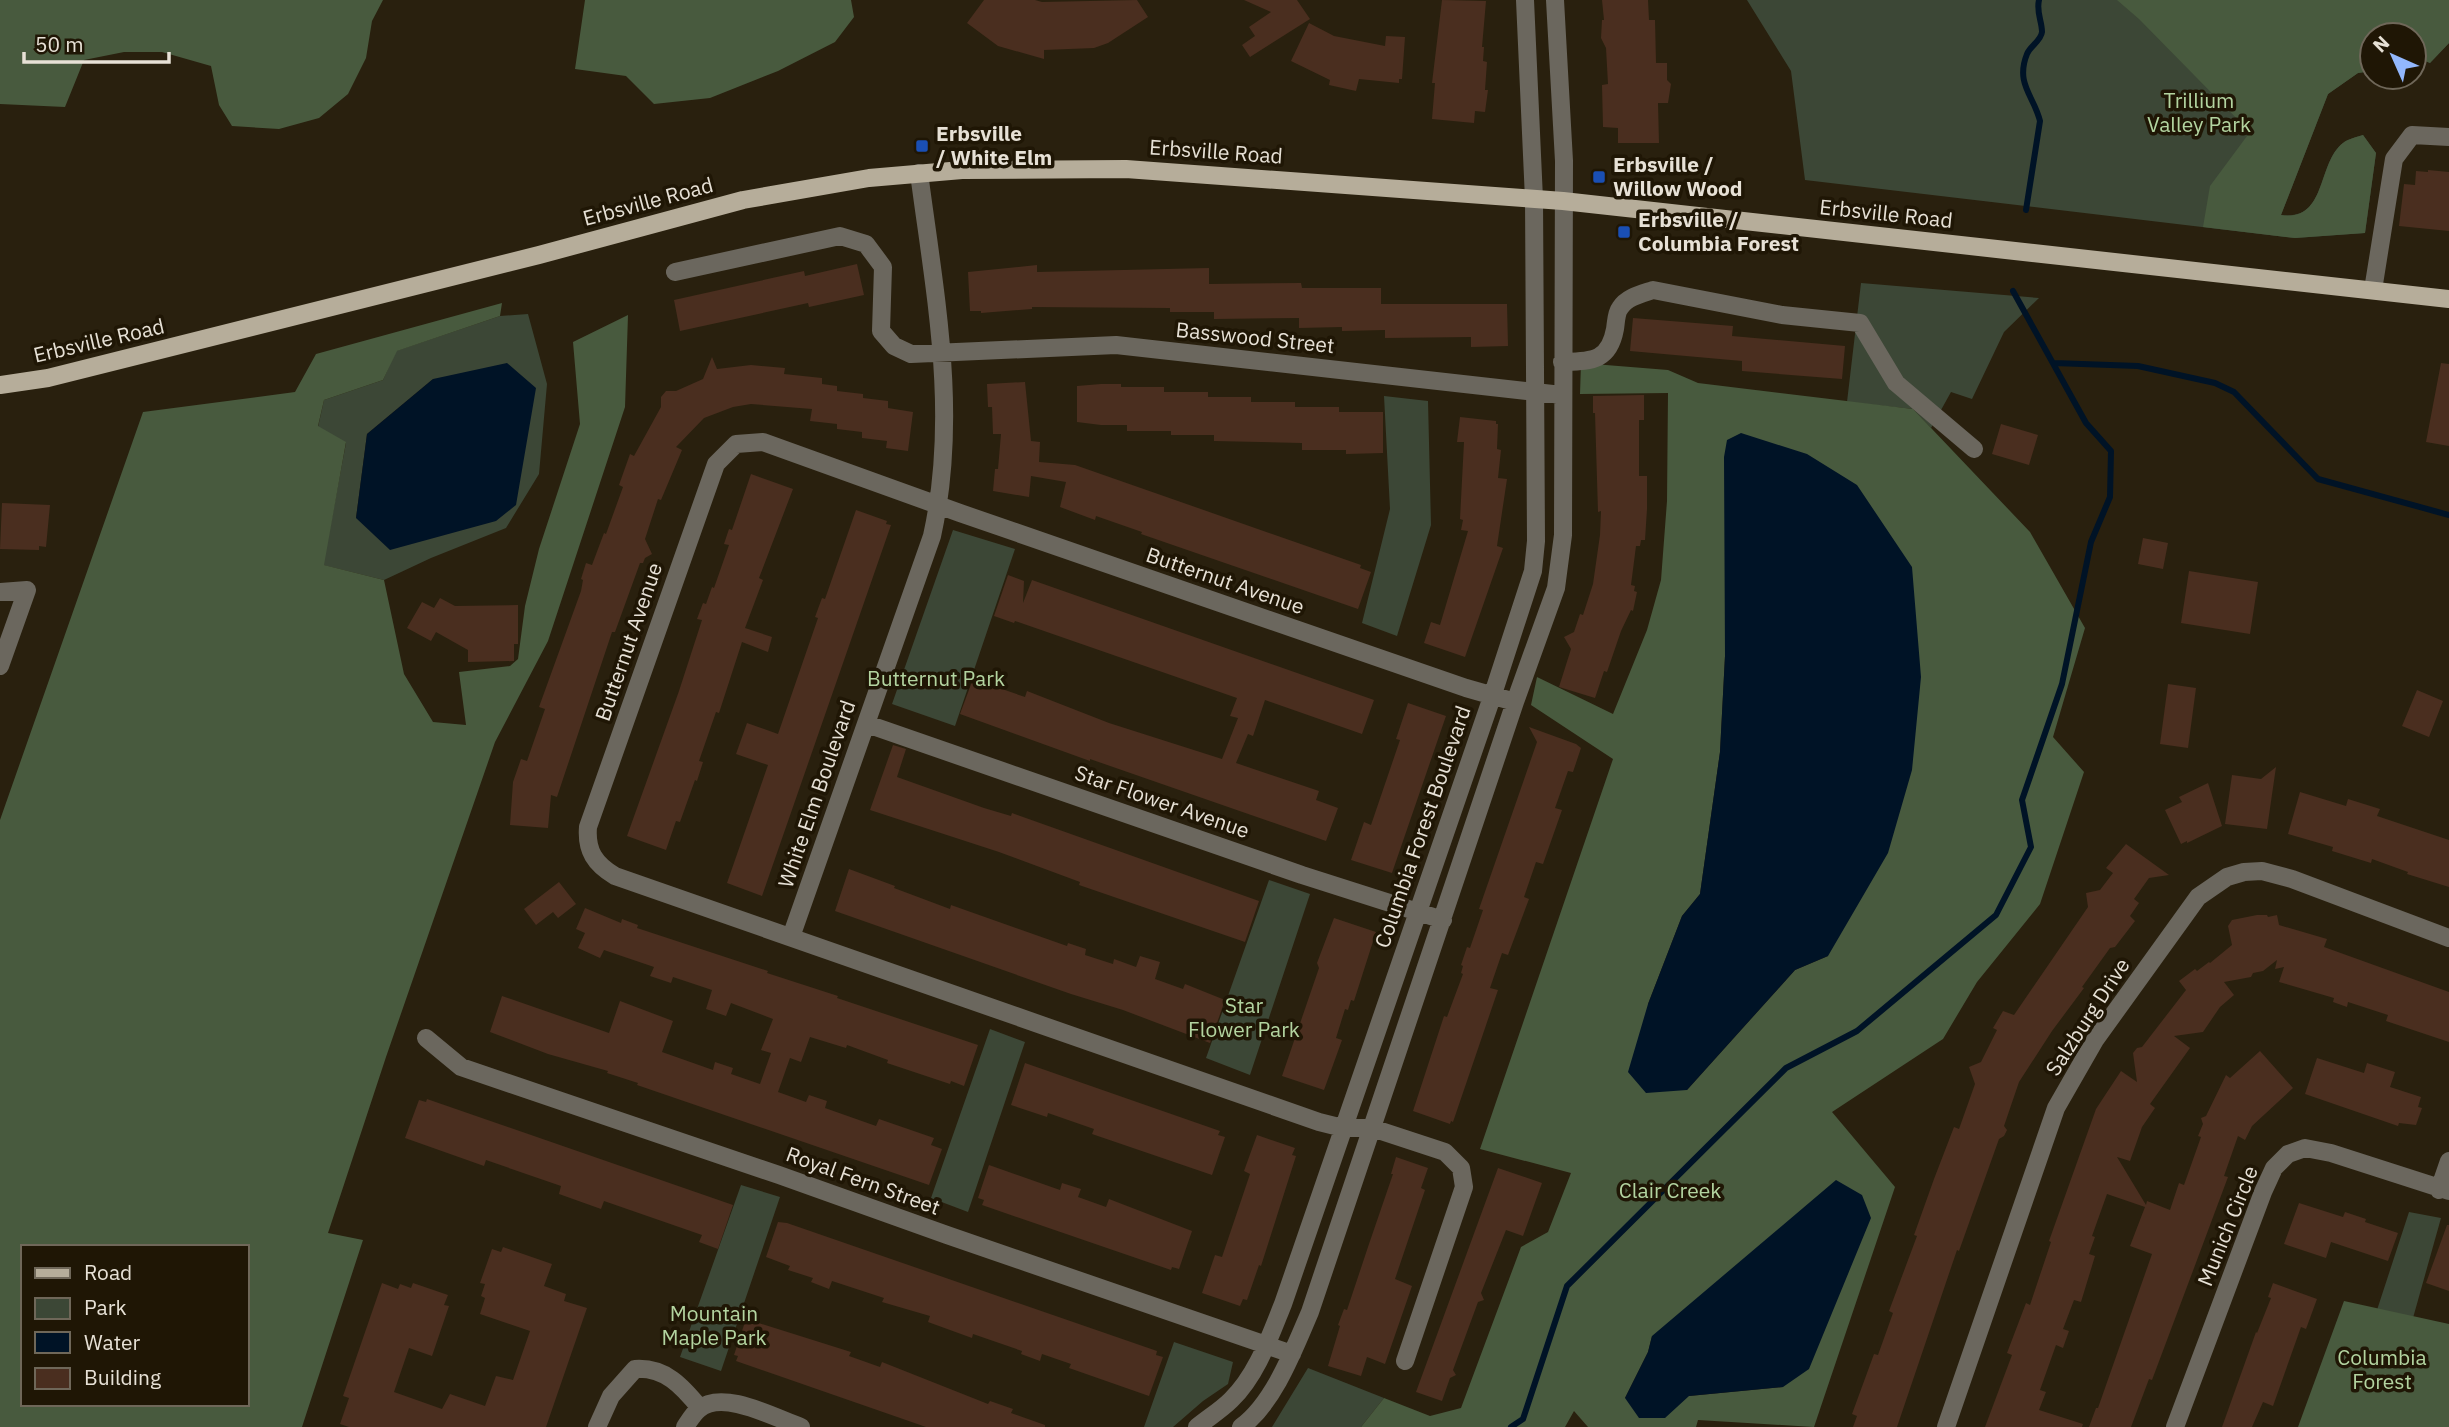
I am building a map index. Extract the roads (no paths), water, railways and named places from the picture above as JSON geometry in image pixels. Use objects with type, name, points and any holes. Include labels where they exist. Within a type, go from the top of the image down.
[{"type":"main road","name":"Erbsville Road","points":[[0,385],[47,378],[539,255],[743,200],[869,178],[1005,169],[1126,169],[1563,201],[2449,299]]},
{"type":"street","name":"Columbia Forest Boulevard","points":[[1197,1427],[1232,1399],[1245,1384],[1266,1345],[1288,1292],[1492,697],[1532,571],[1536,541],[1534,199],[1525,0]]},
{"type":"street","points":[[1241,1427],[1250,1421],[1266,1400],[1292,1354],[1310,1312],[1515,702],[1556,588],[1563,535],[1564,161],[1555,0]]},
{"type":"street","points":[[2373,290],[2394,159],[2412,135],[2449,137]]},
{"type":"street","name":"White Elm Boulevard","points":[[791,937],[932,536],[939,505],[945,430],[942,354],[919,173]]},
{"type":"street","name":"Basswood Street","points":[[675,272],[840,236],[866,244],[883,267],[881,331],[894,346],[911,354],[1116,345],[1562,395]]},
{"type":"street","points":[[1562,362],[1598,359],[1608,351],[1613,340],[1619,309],[1632,297],[1653,290],[1782,315],[1860,323],[1896,383],[1974,449]]},
{"type":"street","name":"Butternut Avenue","points":[[1405,1361],[1464,1187],[1461,1168],[1445,1152],[1372,1128],[1343,1128],[615,876],[593,859],[587,838],[588,827],[716,464],[736,444],[763,442],[1492,697],[1515,702]]},
{"type":"street","points":[[0,592],[27,590],[0,666]]},
{"type":"street","name":"Star Flower Avenue","points":[[867,724],[1302,875],[1443,920]]},
{"type":"street","name":"Salzburg Drive","points":[[1946,1427],[2056,1108],[2095,1040],[2198,897],[2227,877],[2262,871],[2292,879],[2449,938]]},
{"type":"street","name":"Royal Fern Street","points":[[426,1038],[461,1067],[1292,1354]]},
{"type":"street","name":"Munich Circle","points":[[2175,1427],[2263,1192],[2274,1168],[2288,1154],[2305,1148],[2332,1153],[2444,1190]]},
{"type":"street","points":[[2444,1190],[2449,1161]]},
{"type":"street","points":[[597,1427],[611,1396],[635,1369],[650,1368],[671,1377],[700,1408]]},
{"type":"street","points":[[685,1427],[700,1408],[717,1401],[734,1402],[801,1427]]},
{"type":"water","points":[[507,363],[536,388],[516,505],[496,521],[390,550],[356,518],[367,434],[433,379]]},
{"type":"water","points":[[1741,433],[1807,454],[1857,485],[1912,567],[1921,677],[1912,770],[1888,853],[1828,956],[1795,970],[1687,1090],[1646,1093],[1628,1072],[1648,1004],[1682,916],[1700,894],[1720,752],[1725,656],[1724,457],[1727,440]]},
{"type":"water","points":[[1836,1180],[1862,1195],[1871,1218],[1809,1369],[1783,1387],[1689,1396],[1665,1418],[1639,1418],[1625,1398],[1648,1352],[1652,1336]]},
{"type":"waterway","name":"Clair Creek","points":[[2026,210],[2040,121],[2023,74],[2027,54],[2042,32],[2039,0]]},
{"type":"waterway","points":[[1511,1427],[1523,1419],[1567,1286],[1786,1068],[1857,1031],[1996,915],[2031,847],[2022,800],[2062,684],[2091,542],[2110,497],[2111,451],[2086,423],[2013,291]]},
{"type":"waterway","points":[[2054,363],[2138,366],[2215,383],[2234,392],[2318,479],[2449,515]]},
{"type":"place","name":"Erbsville / White Elm","points":[[922,146]]},
{"type":"place","name":"Erbsville / Willow Wood","points":[[1599,177]]},
{"type":"place","name":"Erbsville / Columbia Forest","points":[[1624,232]]},
{"type":"park label","name":"Trillium Valley Park","points":[[2199,113]]},
{"type":"park label","name":"Butternut Park","points":[[936,679]]},
{"type":"park label","name":"Star Flower Park","points":[[1244,1018]]},
{"type":"park label","name":"Mountain Maple Park","points":[[714,1326]]},
{"type":"park label","name":"Columbia Forest","points":[[2382,1370]]}]
